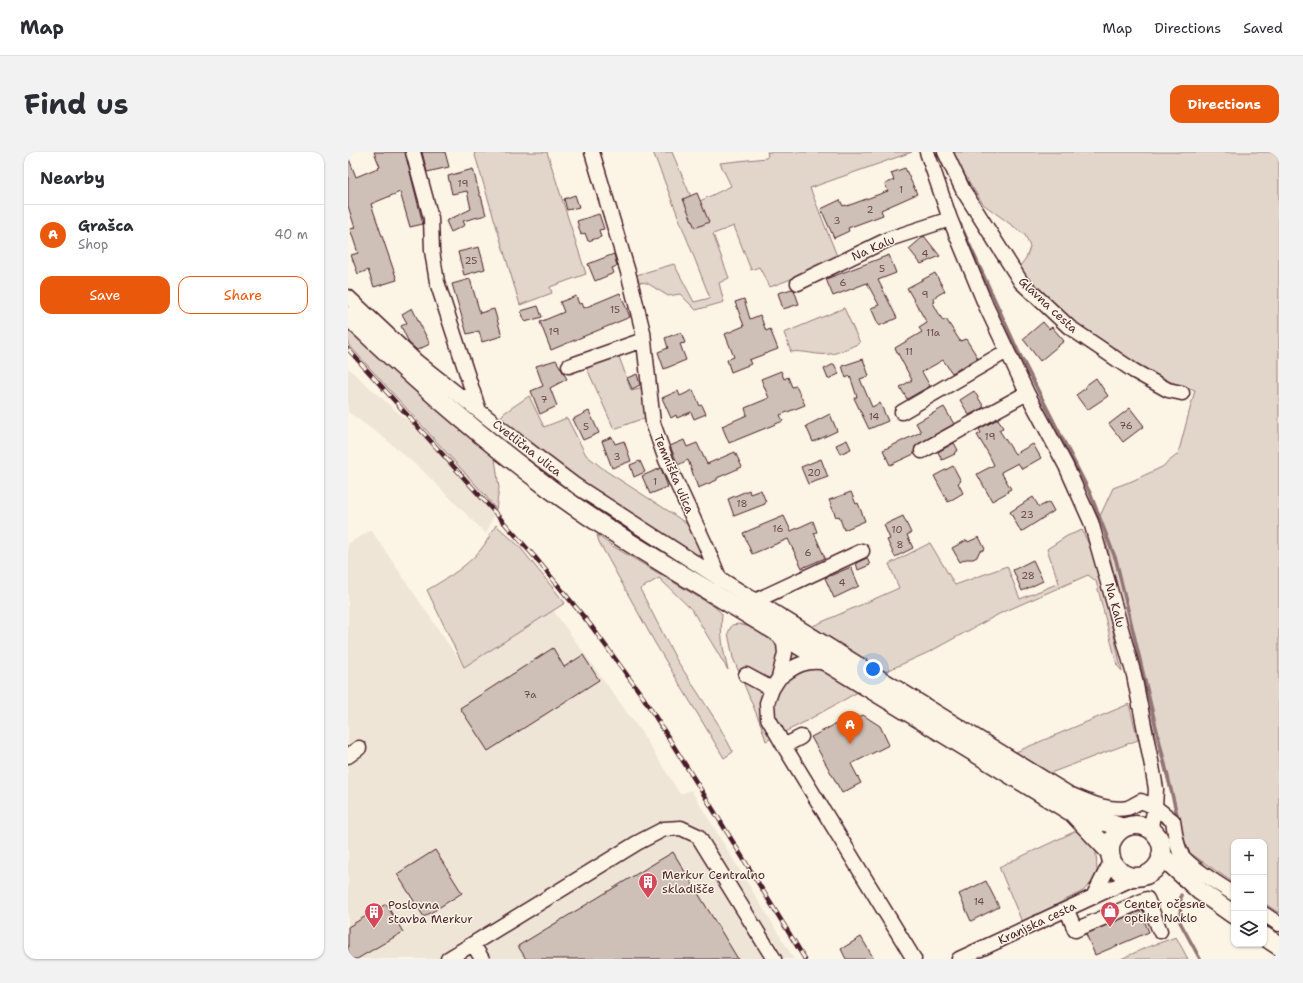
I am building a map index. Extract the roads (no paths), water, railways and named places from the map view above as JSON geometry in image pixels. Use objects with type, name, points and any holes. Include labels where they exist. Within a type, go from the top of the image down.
[{"type":"main road","points":[[348,316],[454,413],[488,429],[550,488],[594,519],[1070,811],[1124,828]]},
{"type":"main road","points":[[1070,811],[1111,856],[1119,870],[1124,874],[1144,874],[1200,892]]},
{"type":"main road","points":[[1111,856],[1111,845],[1118,832],[1124,828],[1138,825],[1150,830],[1156,834],[1162,848],[1158,864],[1144,874]]},
{"type":"main road","points":[[1161,855],[1200,892],[1231,913]]},
{"type":"main road","points":[[1267,938],[1279,946]]},
{"type":"street","points":[[413,152],[431,218],[432,251],[437,282],[480,412]]},
{"type":"street","name":"Temniška ulica","points":[[592,152],[628,272],[643,332],[653,423],[666,460],[720,579]]},
{"type":"street","name":"Na Kalu","points":[[927,152],[950,219],[986,306],[1027,393],[1066,466],[1091,522],[1134,675],[1156,789],[1155,807],[1150,830]]},
{"type":"street","name":"Glavna cesta","points":[[946,152],[963,190],[1021,282],[1069,327],[1134,371],[1168,390],[1182,393]]},
{"type":"street","name":"Na Kalu","points":[[798,283],[889,239],[950,219]]},
{"type":"street","name":"Cvetlična ulica","points":[[348,297],[417,362],[480,412],[488,429],[720,579],[1069,794],[1101,806],[1112,808],[1127,808],[1141,801],[1155,807]]},
{"type":"street","points":[[569,366],[643,340]]},
{"type":"street","points":[[902,412],[1007,351]]},
{"type":"street","points":[[922,451],[1027,393]]},
{"type":"street","points":[[756,601],[862,551]]},
{"type":"street","points":[[720,579],[720,597]]},
{"type":"street","points":[[778,632],[784,644],[785,653],[767,703],[768,718],[914,959]]},
{"type":"street","points":[[775,684],[790,669],[802,663],[817,661],[828,663]]},
{"type":"street","points":[[746,675],[775,684]]},
{"type":"street","points":[[784,746],[801,736]]},
{"type":"street","points":[[348,756],[359,748]]},
{"type":"street","points":[[1155,807],[1173,821],[1176,840],[1182,856],[1231,892]]},
{"type":"street","points":[[448,959],[637,843],[664,829],[681,828],[698,836],[774,959]]},
{"type":"street","points":[[1093,897],[1111,856]]},
{"type":"street","name":"Kranjska cesta","points":[[959,959],[1144,874]]},
{"type":"street","points":[[1067,910],[1075,930],[1147,899],[1160,931]]},
{"type":"street","points":[[1267,916],[1279,924]]},
{"type":"street","points":[[473,944],[482,959]]},
{"type":"waterway","points":[[960,224],[1018,351],[1090,493],[1116,560],[1178,819]]},
{"type":"waterway","points":[[1181,895],[1180,922],[1200,959]]},
{"type":"railway","points":[[348,349],[534,556],[592,627],[643,697],[805,959]]},
{"type":"place","name":"Grašca","points":[[850,744]]},
{"type":"place","name":"Merkur Centralno skladišče","points":[[648,899]]},
{"type":"place","name":"Center očesne optike Naklo","points":[[1110,928]]},
{"type":"place","name":"Poslovna stavba Merkur","points":[[374,929]]}]
